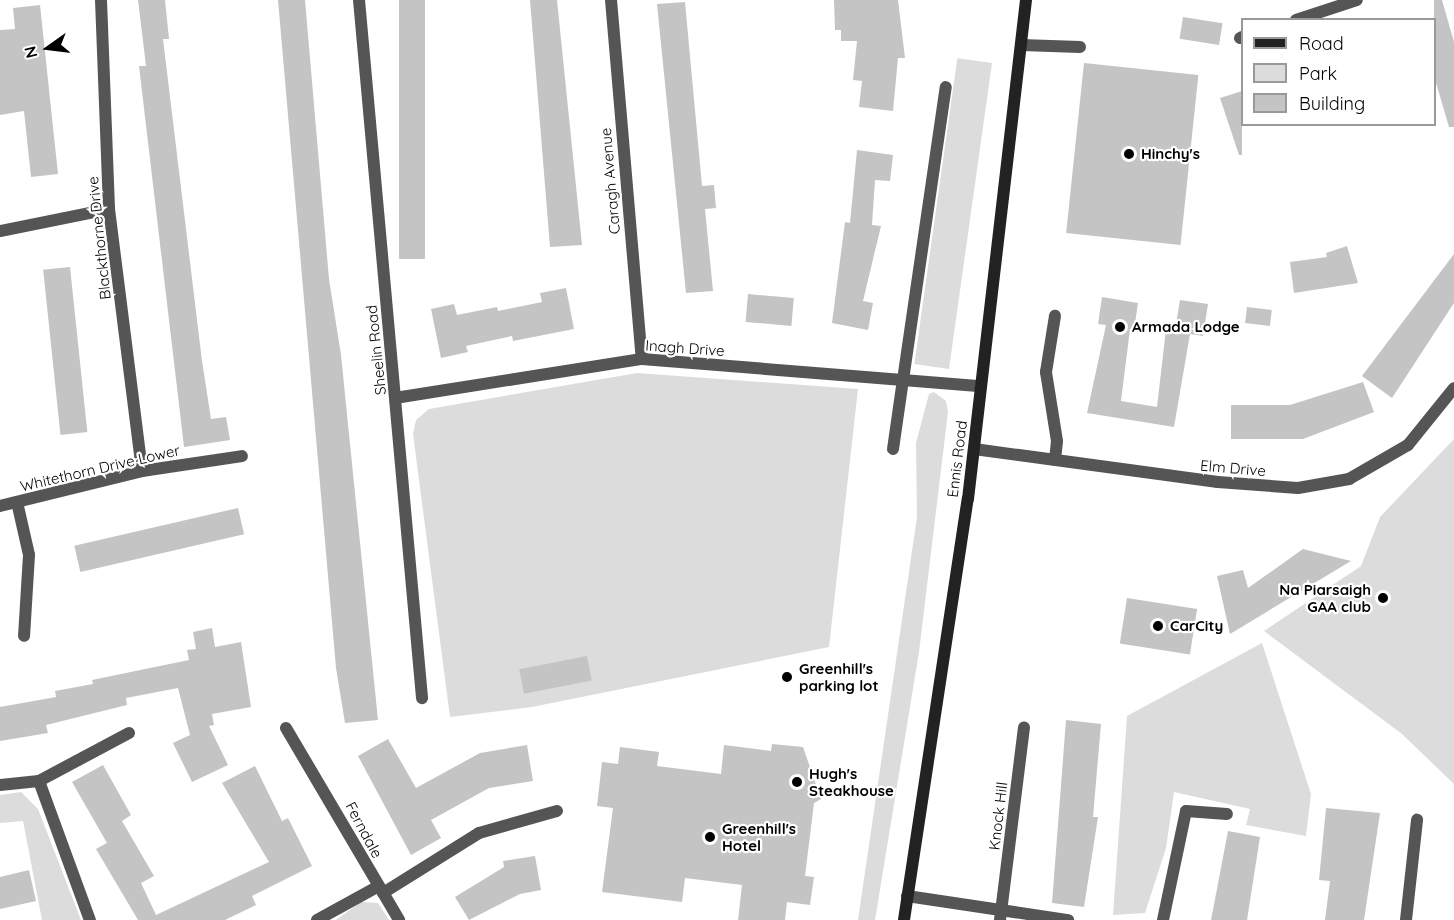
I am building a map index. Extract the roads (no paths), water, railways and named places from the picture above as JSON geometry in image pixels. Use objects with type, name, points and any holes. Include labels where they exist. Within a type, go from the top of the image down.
[{"type":"main road","name":"Ennis Road","points":[[904,920],[974,449],[1026,0]]},
{"type":"street","name":"Blackthorne Drive","points":[[102,0],[109,209],[142,471]]},
{"type":"street","name":"Sheelin Road","points":[[359,0],[422,698]]},
{"type":"street","name":"Caragh Avenue","points":[[611,0],[642,359]]},
{"type":"street","points":[[1302,18],[1356,0]]},
{"type":"street","points":[[1021,45],[1080,47]]},
{"type":"street","points":[[893,448],[946,87]]},
{"type":"street","points":[[0,231],[109,209]]},
{"type":"street","points":[[1055,316],[1046,372],[1057,441],[1055,460]]},
{"type":"street","name":"Inagh Drive","points":[[395,398],[642,359],[981,386]]},
{"type":"street","name":"Elm Drive","points":[[974,449],[1218,482],[1298,488],[1348,479],[1408,445],[1454,388]]},
{"type":"street","name":"Whitethorn Drive Lower","points":[[0,506],[142,471],[242,456]]},
{"type":"street","points":[[17,502],[29,555],[24,636]]},
{"type":"street","name":"Knock Hill","points":[[1001,915],[1024,727]]},
{"type":"street","name":"Ferndale","points":[[286,728],[380,890]]},
{"type":"street","points":[[0,785],[39,780],[129,733]]},
{"type":"street","points":[[39,780],[90,920]]},
{"type":"street","points":[[317,920],[380,890],[479,833],[557,811]]},
{"type":"street","points":[[1163,920],[1186,811],[1227,814]]},
{"type":"street","points":[[1406,920],[1417,820]]},
{"type":"street","points":[[380,890],[399,920]]},
{"type":"street","points":[[907,896],[1001,915],[1068,920]]},
{"type":"place","name":"Hinchy's","points":[[1129,154]]},
{"type":"place","name":"Armada Lodge","points":[[1120,327]]},
{"type":"place","name":"Na Piarsaigh GAA club","points":[[1383,598]]},
{"type":"place","name":"CarCity","points":[[1158,626]]},
{"type":"place","name":"Greenhill's parking lot","points":[[787,677]]},
{"type":"place","name":"Hugh's Steakhouse","points":[[797,782]]},
{"type":"place","name":"Greenhill's Hotel","points":[[710,837]]}]
